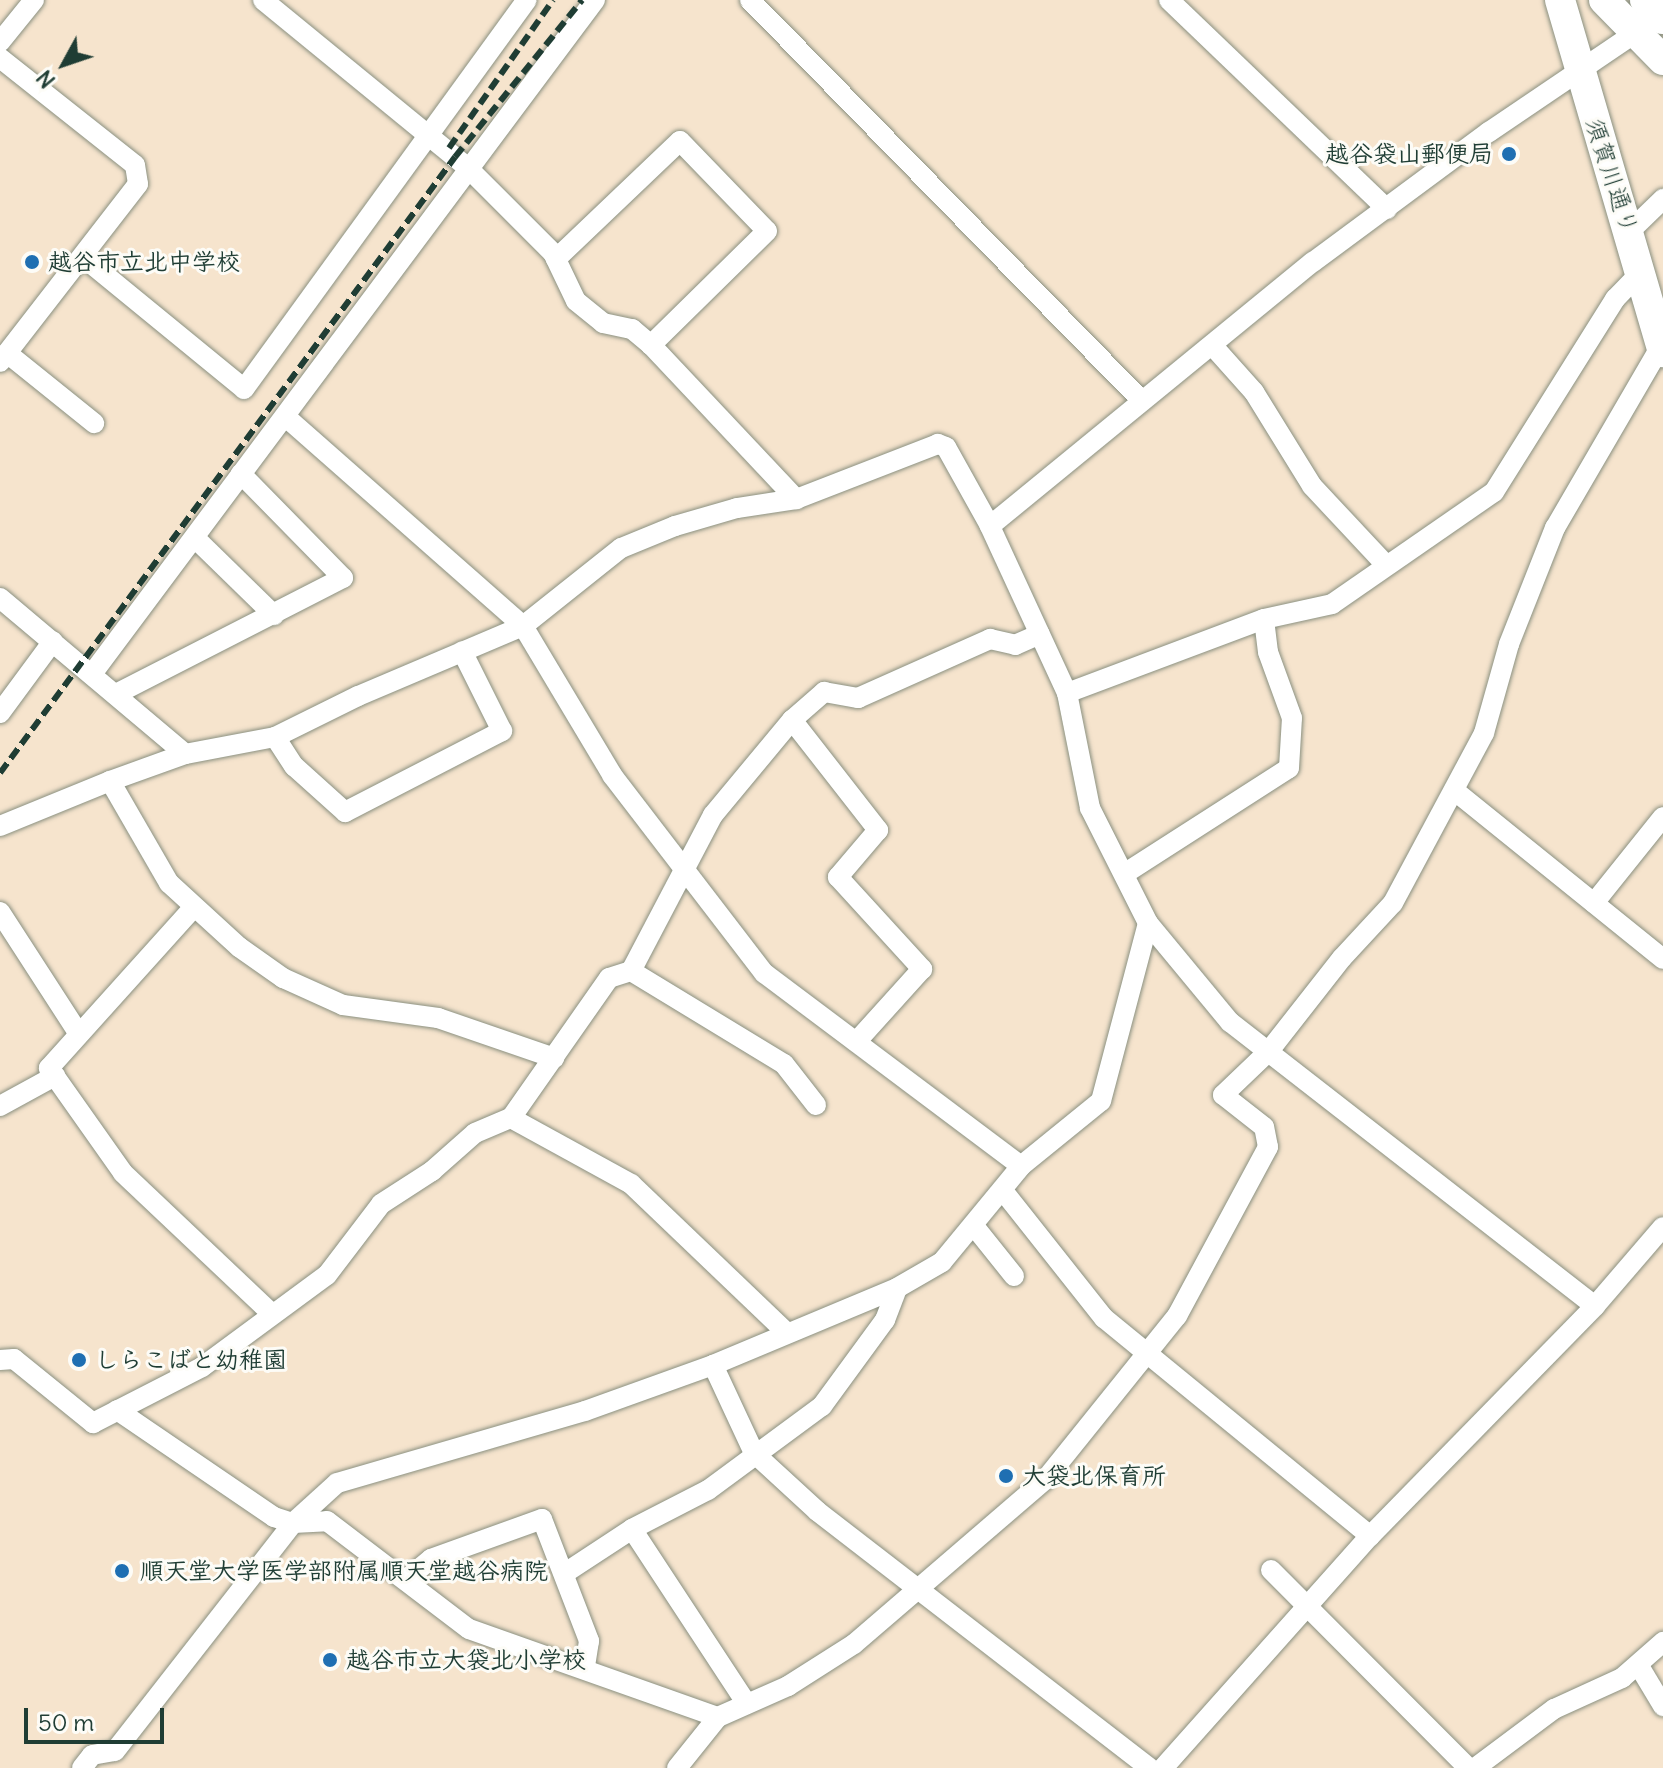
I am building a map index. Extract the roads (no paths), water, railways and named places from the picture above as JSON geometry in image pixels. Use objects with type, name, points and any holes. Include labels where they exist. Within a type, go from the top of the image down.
[{"type":"street","points":[[0,42],[34,0]]},
{"type":"street","points":[[263,0],[468,168],[556,259],[576,301],[603,323],[632,329],[651,345],[796,499]]},
{"type":"street","points":[[83,257],[244,389],[527,0]]},
{"type":"street","points":[[92,674],[196,539],[241,474],[595,0]]},
{"type":"street","points":[[750,0],[1141,400]]},
{"type":"street","points":[[1169,0],[1387,209]]},
{"type":"street","name":"須賀川通り","points":[[1560,0],[1578,72],[1631,230],[1662,349]]},
{"type":"street","points":[[1604,0],[1653,17]]},
{"type":"street","points":[[990,526],[1141,400],[1387,209],[1653,17]]},
{"type":"street","points":[[1653,17],[1663,60]]},
{"type":"street","points":[[0,58],[135,165],[138,184],[4,358],[94,423]]},
{"type":"street","points":[[556,259],[680,141],[767,231],[651,345]]},
{"type":"street","points":[[1631,230],[1663,199]]},
{"type":"street","points":[[1067,693],[1264,619],[1332,604],[1385,564],[1494,492],[1615,299],[1641,272]]},
{"type":"street","points":[[1212,345],[1254,392],[1312,486],[1385,564]]},
{"type":"street","points":[[677,1768],[718,1717],[824,1665],[1045,1480],[1150,1355],[1177,1316],[1268,1147],[1264,1127],[1223,1095],[1269,1051],[1393,903],[1484,733],[1509,644],[1555,528],[1662,349]]},
{"type":"street","points":[[286,417],[523,626],[612,775],[764,973],[1021,1166]]},
{"type":"street","points":[[0,826],[185,754],[275,737],[523,626],[621,548],[717,513],[796,499],[938,444],[946,447],[990,526],[1067,693],[1090,808],[1148,923],[1230,1022],[1595,1306]]},
{"type":"street","points":[[116,694],[343,578],[241,474]]},
{"type":"street","points":[[196,539],[274,615]]},
{"type":"street","points":[[0,598],[185,754]]},
{"type":"street","points":[[1124,874],[1289,768],[1292,718],[1268,652],[1264,619]]},
{"type":"street","points":[[0,1360],[14,1359],[93,1423],[202,1367],[327,1275],[381,1204],[432,1171],[475,1133],[511,1118],[609,978],[631,971],[713,815],[792,720],[824,692],[858,698],[990,639],[1015,645],[1040,634]]},
{"type":"street","points":[[0,713],[53,641]]},
{"type":"street","points":[[275,737],[294,766],[345,812],[502,731],[462,651]]},
{"type":"street","points":[[792,720],[878,830],[838,877],[922,969],[856,1042]]},
{"type":"street","points":[[110,781],[169,883],[239,947],[310,994],[343,1005],[438,1018],[554,1058]]},
{"type":"street","points":[[1455,791],[1663,959]]},
{"type":"street","points":[[1594,903],[1663,817]]},
{"type":"street","points":[[194,907],[49,1068],[123,1173],[272,1314]]},
{"type":"street","points":[[0,912],[79,1034]]},
{"type":"street","points":[[82,1768],[92,1755],[115,1751],[293,1523],[337,1483],[585,1411],[713,1365],[897,1288],[942,1262],[1004,1192],[1021,1166],[1101,1101],[1148,923]]},
{"type":"street","points":[[631,971],[784,1064],[816,1105]]},
{"type":"street","points":[[0,1106],[55,1076]]},
{"type":"street","points":[[511,1118],[631,1184],[786,1332]]},
{"type":"street","points":[[1004,1192],[1104,1318],[1370,1536]]},
{"type":"street","points":[[974,1226],[1014,1276]]},
{"type":"street","points":[[1163,1768],[1370,1536],[1595,1306],[1663,1227]]},
{"type":"street","points":[[565,1573],[632,1529],[708,1490],[754,1453],[822,1406],[885,1320],[897,1288]]},
{"type":"street","points":[[713,1365],[754,1453],[817,1511],[918,1586],[1149,1768]]},
{"type":"street","points":[[117,1410],[274,1517],[293,1523],[327,1521],[469,1629],[585,1666],[718,1717]]},
{"type":"street","points":[[407,1579],[431,1559],[542,1519],[589,1641],[585,1666]]},
{"type":"street","points":[[632,1529],[747,1704]]},
{"type":"street","points":[[1271,1570],[1309,1604],[1468,1768]]},
{"type":"street","points":[[1475,1768],[1554,1709],[1639,1666],[1663,1642]]},
{"type":"street","points":[[1639,1666],[1663,1706]]},
{"type":"railway","points":[[449,148],[553,0]]},
{"type":"railway","points":[[0,773],[455,157],[582,0]]},
{"type":"place","name":"越谷袋山郵便局","points":[[1509,154]]},
{"type":"place","name":"越谷市立北中学校","points":[[32,262]]},
{"type":"place","name":"しらこばと幼稚園","points":[[79,1360]]},
{"type":"place","name":"大袋北保育所","points":[[1006,1476]]},
{"type":"place","name":"順天堂大学医学部附属順天堂越谷病院","points":[[122,1571]]},
{"type":"place","name":"越谷市立大袋北小学校","points":[[330,1660]]}]
